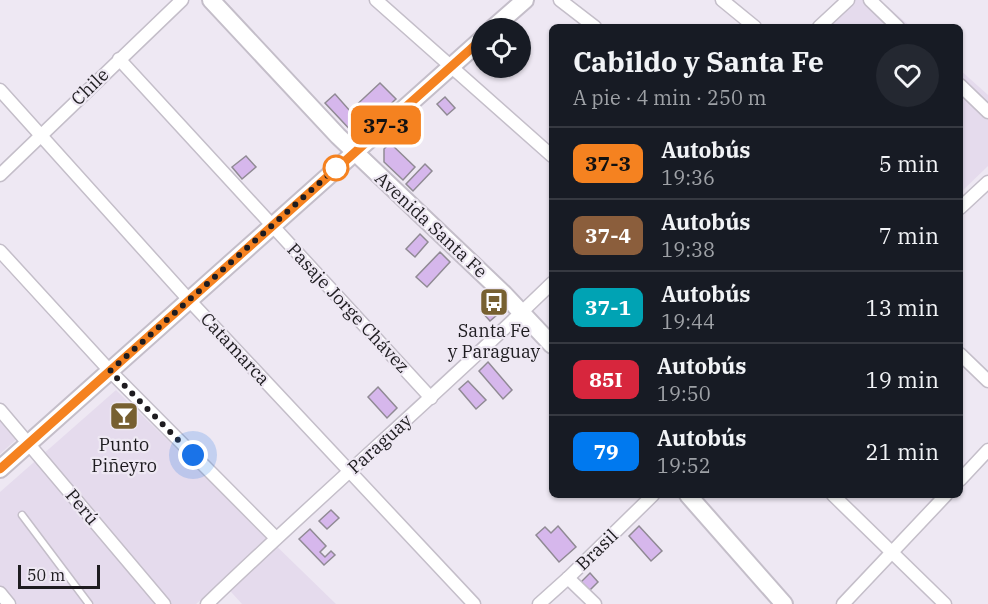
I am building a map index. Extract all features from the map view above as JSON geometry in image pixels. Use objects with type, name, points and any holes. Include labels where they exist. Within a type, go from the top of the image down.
[{"type":"street","name":"Chile","points":[[0,175],[182,0]]},
{"type":"street","name":"Avenida Santa Fe","points":[[211,0],[355,152],[522,312],[549,342]]},
{"type":"street","points":[[376,0],[549,153]]},
{"type":"street","points":[[504,18],[525,0]]},
{"type":"street","points":[[560,0],[591,24]]},
{"type":"street","points":[[722,0],[751,24]]},
{"type":"street","points":[[822,24],[848,0]]},
{"type":"street","points":[[870,0],[895,24]]},
{"type":"street","points":[[0,469],[471,49]]},
{"type":"street","name":"Pasaje Jorge Chávez","points":[[119,59],[431,398]]},
{"type":"street","points":[[963,89],[988,112]]},
{"type":"street","name":"Catamarca","points":[[0,90],[189,300],[474,604]]},
{"type":"street","points":[[963,205],[988,182]]},
{"type":"street","points":[[0,251],[110,371],[276,538]]},
{"type":"street","name":"Paraguay","points":[[207,604],[549,287]]},
{"type":"street","points":[[963,357],[988,381]]},
{"type":"street","name":"Perú","points":[[0,410],[164,604]]},
{"type":"street","points":[[963,477],[988,450]]},
{"type":"street","name":"Brasil","points":[[539,604],[650,498]]},
{"type":"street","points":[[691,498],[784,604]]},
{"type":"street","points":[[836,498],[945,604]]},
{"type":"street","points":[[843,604],[943,498]]},
{"type":"street","points":[[568,578],[595,604]]},
{"type":"street","points":[[0,592],[9,604]]},
{"type":"lane","points":[[22,515],[89,604]]},
{"type":"shaded area","points":[[841,0],[880,0],[908,24],[814,24]]},
{"type":"shaded area","points":[[963,73],[988,95],[988,166],[963,190]]},
{"type":"shaded area","points":[[116,390],[336,604],[242,604],[222,582],[196,604],[0,604],[0,492]]},
{"type":"shaded area","points":[[0,416],[18,438],[0,454]]},
{"type":"building","points":[[380,83],[396,99],[356,136],[325,103],[335,94],[350,111]]},
{"type":"building","points":[[445,97],[455,108],[447,115],[437,104]]},
{"type":"building","points":[[390,143],[415,167],[403,180],[384,162],[384,149]]},
{"type":"building","points":[[246,156],[256,167],[242,179],[232,167]]},
{"type":"building","points":[[425,164],[432,171],[413,191],[406,184]]},
{"type":"building","points":[[420,234],[428,242],[415,257],[406,249]]},
{"type":"building","points":[[440,252],[450,262],[427,287],[416,277]]},
{"type":"building","points":[[491,302],[499,310],[490,321],[481,311]]},
{"type":"building","points":[[488,362],[512,390],[503,399],[479,371]]},
{"type":"building","points":[[468,381],[486,400],[476,409],[459,389]]},
{"type":"building","points":[[378,387],[397,408],[387,418],[368,397]]},
{"type":"building","points":[[331,510],[339,518],[327,529],[319,521]]},
{"type":"building","points":[[558,526],[576,547],[559,562],[536,535],[545,527],[551,533]]},
{"type":"building","points":[[639,526],[662,551],[651,561],[629,536]]},
{"type":"building","points":[[310,529],[326,546],[320,552],[325,557],[331,551],[335,555],[324,565],[299,539]]},
{"type":"building","points":[[590,573],[598,582],[589,591],[582,581]]},
{"type":"bus line","name":"37-3","points":[[0,469],[471,49]]},
{"type":"place","name":"Santa Fe y Paraguay","points":[[494,302]]},
{"type":"place","name":"Punto Piñeyro","points":[[124,416]]},
{"type":"route","points":[[193,455],[110,371],[336,168]]}]
